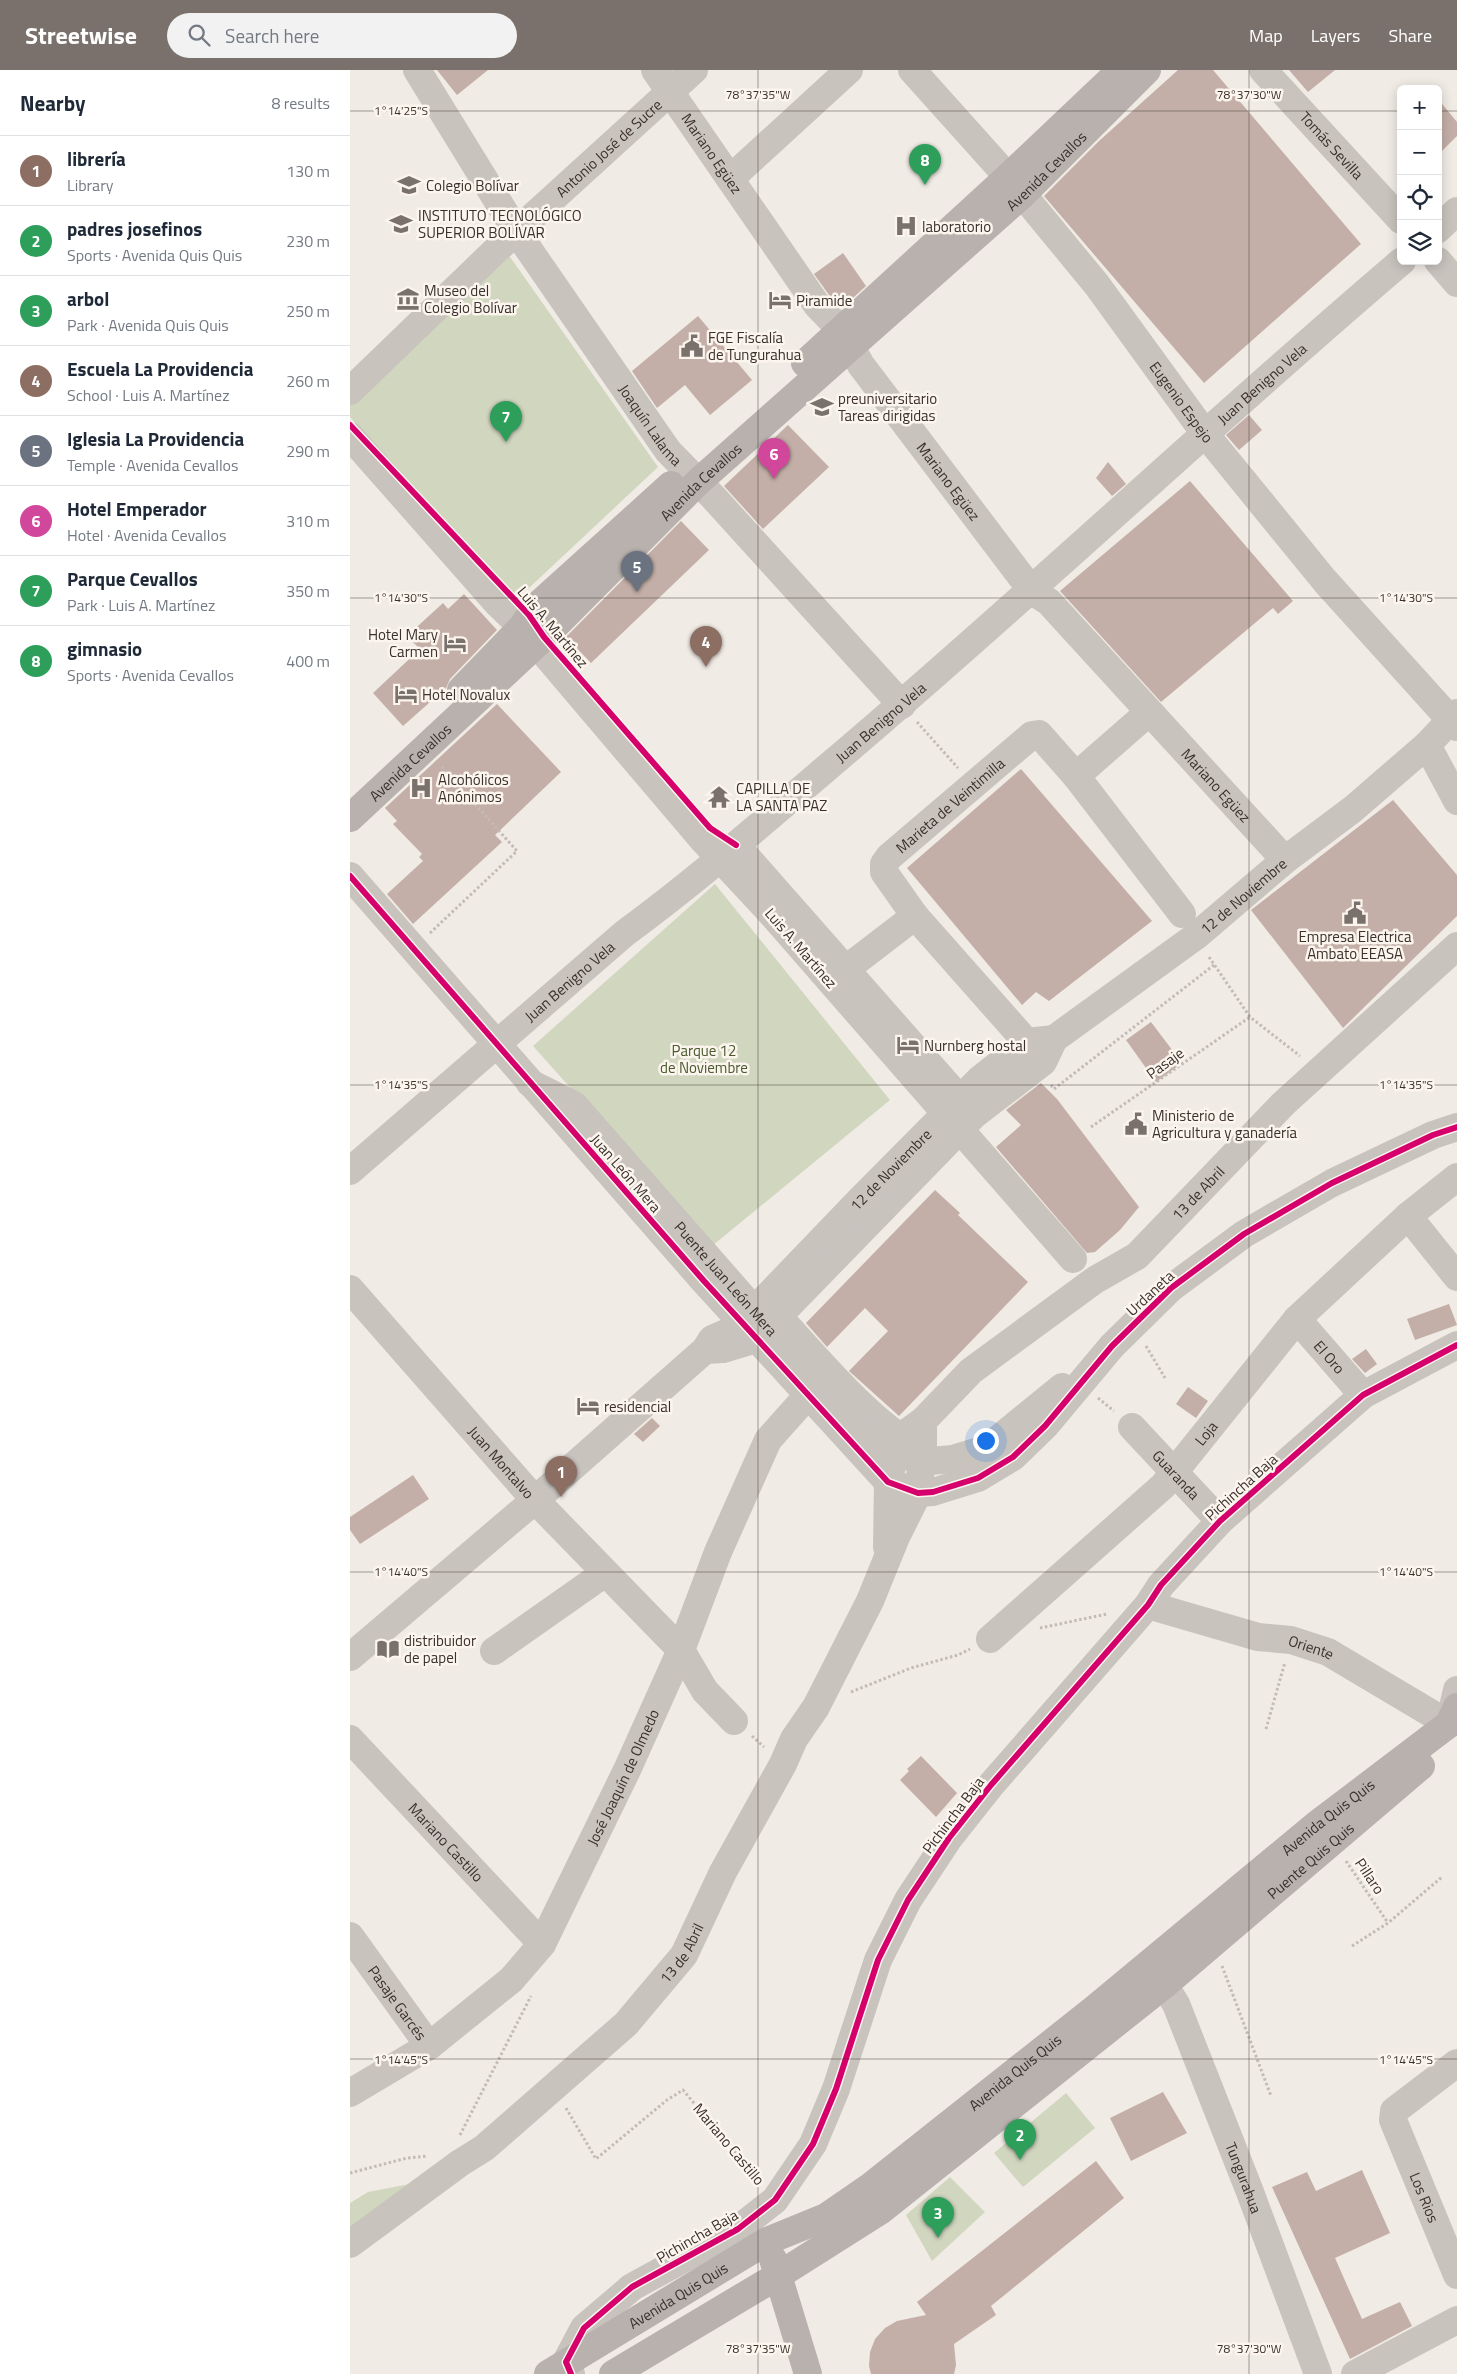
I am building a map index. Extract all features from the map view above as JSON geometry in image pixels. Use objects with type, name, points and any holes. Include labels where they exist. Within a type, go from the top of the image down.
[{"type":"main road","name":"Avenida Cevallos","points":[[1015,186],[1121,70]]},
{"type":"main road","name":"Avenida Cevallos","points":[[350,797],[528,635],[544,637],[692,476],[1147,70]]},
{"type":"main road","name":"Avenida Cevallos","points":[[350,818],[425,747],[528,635]]},
{"type":"main road","name":"Puente Quis Quis","points":[[1164,1985],[1332,1842],[1455,1724]]},
{"type":"main road","name":"Avenida Quis Quis","points":[[562,2370],[767,2241],[826,2217],[911,2156],[1086,2016],[1316,1825],[1455,1724]]},
{"type":"main road","name":"Avenida Quis Quis","points":[[613,2374],[778,2276],[880,2211],[1164,1985]]},
{"type":"main road","points":[[767,2241],[808,2374]]},
{"type":"street","name":"Joaquín Lalama","points":[[417,70],[516,231],[668,451],[902,705]]},
{"type":"street","name":"Antonio José de Sucre","points":[[350,391],[516,231],[662,81],[694,70]]},
{"type":"street","points":[[731,178],[848,70]]},
{"type":"street","name":"Eugenio Espejo","points":[[912,70],[1015,186],[1097,285],[1206,435],[1325,581],[1455,720]]},
{"type":"street","name":"Tomás Sevilla","points":[[1263,70],[1397,216]]},
{"type":"street","name":"Mariano Egüez","points":[[662,81],[731,178],[817,305],[846,339],[867,373],[1032,591],[1049,602],[1148,713],[1285,860]]},
{"type":"street","points":[[1442,225],[1457,211]]},
{"type":"street","name":"Juan Benigno Vela","points":[[350,1171],[625,933],[672,898],[902,705],[1032,591],[1306,343],[1397,265]]},
{"type":"street","points":[[1441,265],[1457,283]]},
{"type":"street","name":"Luis A. Martínez","points":[[350,436],[498,604],[728,851],[846,969],[968,1107]]},
{"type":"street","points":[[1076,776],[1148,713]]},
{"type":"street","name":"12 de Noviembre","points":[[750,1332],[762,1302],[859,1201],[968,1107],[1040,1053],[1189,925],[1285,860],[1353,809],[1455,720]]},
{"type":"street","name":"Marieta de Veintimilla","points":[[1040,1053],[915,916],[884,872],[884,864],[889,857],[1032,735],[1039,734],[1076,776],[1189,925]]},
{"type":"street","points":[[1427,745],[1457,801]]},
{"type":"street","name":"Luis A. Martínez","points":[[728,851],[770,912],[1073,1259],[1095,1280]]},
{"type":"street","name":"Juan León Mera","points":[[350,876],[704,1281],[888,1482]]},
{"type":"street","points":[[846,969],[915,916]]},
{"type":"street","name":"13 de Abril","points":[[886,1561],[888,1482],[899,1438],[923,1421],[970,1371],[1095,1280],[1137,1256],[1283,1104],[1457,946]]},
{"type":"street","name":"Puente Juan León Mera","points":[[530,1083],[574,1105],[856,1425],[898,1454],[911,1459],[926,1456],[953,1459],[986,1449],[1112,1346]]},
{"type":"street","name":"12 de Noviembre","points":[[750,1332],[778,1316],[968,1107]]},
{"type":"street","name":"Urdaneta","points":[[888,1482],[918,1493],[933,1492],[978,1478],[1013,1457],[1045,1426],[1112,1346],[1171,1288],[1244,1234],[1332,1183],[1433,1135],[1457,1127]]},
{"type":"street","name":"Loja","points":[[990,1639],[1163,1486],[1297,1319],[1408,1216],[1457,1177]]},
{"type":"street","points":[[1408,1216],[1457,1277]]},
{"type":"street","points":[[350,1657],[535,1500],[708,1345],[712,1306],[704,1281]]},
{"type":"street","name":"Juan Montalvo","points":[[350,1289],[535,1500],[681,1650],[705,1692],[734,1721]]},
{"type":"street","points":[[778,1316],[868,1410],[899,1438],[926,1456]]},
{"type":"street","name":"El Oro","points":[[1297,1319],[1363,1395]]},
{"type":"street","points":[[708,1345],[723,1350],[750,1332]]},
{"type":"street","name":"Pichincha Baja","points":[[562,2370],[584,2328],[632,2287],[738,2229],[775,2200],[813,2144],[836,2089],[878,1960],[908,1900],[949,1838],[991,1785],[1148,1605],[1161,1585],[1220,1521],[1363,1395],[1457,1345]]},
{"type":"street","name":"José Joaquín de Olmedo","points":[[350,2093],[429,2046],[511,1980],[542,1944],[627,1770],[681,1650],[718,1552],[768,1440],[809,1394]]},
{"type":"street","name":"13 de Abril","points":[[350,2244],[460,2162],[484,2148],[555,2084],[626,2024],[684,1955],[723,1872],[784,1764],[794,1739],[816,1707],[870,1601],[886,1561],[918,1493],[926,1456],[923,1421]]},
{"type":"street","name":"Guaranda","points":[[1132,1427],[1173,1473],[1220,1521]]},
{"type":"street","points":[[494,1651],[605,1573]]},
{"type":"street","name":"Oriente","points":[[1148,1605],[1258,1637],[1292,1640],[1328,1652],[1455,1724]]},
{"type":"street","points":[[1455,1724],[1457,1690]]},
{"type":"street","name":"Mariano Castillo","points":[[350,1739],[542,1944]]},
{"type":"street","name":"Pasaje Garcés","points":[[350,1936],[429,2046]]},
{"type":"street","name":"Tungurahua","points":[[1164,1985],[1176,2004],[1250,2192],[1318,2374]]},
{"type":"street","name":"Los Rios","points":[[1457,2063],[1394,2111],[1394,2120],[1457,2275]]},
{"type":"street","points":[[1355,2374],[1455,2327]]},
{"type":"path","points":[[902,705],[973,786]]},
{"type":"path","points":[[414,949],[517,851],[425,747]]},
{"type":"path","points":[[1189,925],[1250,1017],[1319,1072]]},
{"type":"path","points":[[1040,1053],[1054,1088],[1214,965]]},
{"type":"path","points":[[1134,1325],[1165,1378]]},
{"type":"path","points":[[1080,1383],[1132,1427]]},
{"type":"path","points":[[1266,1729],[1292,1640]]},
{"type":"path","points":[[734,1721],[784,1764]]},
{"type":"path","points":[[1352,1946],[1388,1923],[1442,1877]]},
{"type":"path","points":[[1213,1943],[1271,2096]]},
{"type":"path","points":[[350,2173],[408,2158],[447,2158],[460,2162],[458,2140],[462,2129],[534,1989]]},
{"type":"green space","points":[[508,254],[658,467],[514,602],[350,417],[350,399]]},
{"type":"green space","name":"Parque 12 de Noviembre","points":[[715,884],[890,1100],[712,1246],[533,1046]]},
{"type":"green space","points":[[1066,2093],[1095,2128],[1023,2187],[994,2153]]},
{"type":"green space","points":[[950,2177],[985,2212],[932,2261],[906,2215]]},
{"type":"green space","points":[[410,2184],[350,2240],[350,2203],[368,2192]]},
{"type":"building","points":[[437,70],[488,70],[457,95]]},
{"type":"building","points":[[1178,70],[1213,70],[1361,244],[1204,383],[1044,196],[1099,141]]},
{"type":"building","points":[[1289,70],[1335,70],[1308,92]]},
{"type":"building","points":[[1442,104],[1457,122],[1457,136],[1442,151]]},
{"type":"building","points":[[843,253],[866,286],[842,308],[829,295],[814,274]]},
{"type":"building","name":"FGE Fiscalía de Tungurahua","points":[[698,316],[752,380],[710,415],[685,385],[657,408],[632,371]]},
{"type":"building","points":[[1249,415],[1262,430],[1239,450],[1226,435]]},
{"type":"building","points":[[788,425],[829,467],[763,529],[724,486]]},
{"type":"building","points":[[1108,462],[1126,484],[1112,496],[1096,478]]},
{"type":"building","points":[[1190,481],[1293,601],[1278,614],[1273,608],[1161,702],[1060,591]]},
{"type":"building","points":[[681,521],[709,550],[591,663],[566,637]]},
{"type":"building","name":"Hotel Mary Carmen","points":[[464,594],[497,630],[450,679],[446,688],[403,726],[373,693],[420,649],[407,636],[443,603],[448,609]]},
{"type":"building","points":[[497,704],[561,772],[495,835],[502,842],[413,924],[387,894],[423,861],[419,857],[422,854],[393,824],[397,821],[385,808]]},
{"type":"building","points":[[1021,769],[1152,921],[1049,1001],[1036,992],[1022,1005],[907,868]]},
{"type":"building","name":"Empresa Electrica Ambato EEASA","points":[[1393,800],[1457,875],[1457,916],[1343,1028],[1251,910]]},
{"type":"building","points":[[1151,1022],[1182,1063],[1156,1082],[1126,1040]]},
{"type":"building","points":[[1041,1083],[1057,1099],[1139,1207],[1120,1230],[1095,1252],[1087,1253],[996,1147],[1021,1125],[1006,1110]]},
{"type":"building","points":[[935,1190],[960,1213],[958,1215],[1028,1282],[899,1416],[849,1371],[888,1331],[865,1308],[827,1347],[806,1323]]},
{"type":"building","points":[[1449,1304],[1457,1325],[1415,1340],[1407,1319]]},
{"type":"building","points":[[1366,1349],[1377,1364],[1365,1373],[1352,1359]]},
{"type":"building","points":[[1188,1387],[1208,1401],[1196,1418],[1176,1404]]},
{"type":"building","points":[[652,1418],[660,1426],[643,1442],[634,1434]]},
{"type":"building","points":[[413,1475],[429,1499],[360,1544],[350,1530],[350,1517]]},
{"type":"building","points":[[921,1756],[957,1793],[936,1817],[900,1780],[909,1771],[907,1769]]},
{"type":"building","points":[[1163,2092],[1187,2133],[1131,2161],[1110,2118]]},
{"type":"building","points":[[1096,2161],[1124,2198],[991,2306],[996,2315],[954,2344],[956,2365],[954,2374],[871,2374],[869,2366],[870,2352],[875,2339],[885,2328],[897,2321],[926,2315],[917,2302]]},
{"type":"building","points":[[1362,2170],[1390,2233],[1335,2258],[1362,2319],[1400,2302],[1412,2326],[1350,2359],[1272,2187],[1307,2172],[1316,2191]]},
{"type":"cycle path","points":[[350,425],[529,615],[544,637],[710,828],[736,845]]},
{"type":"cycle path","points":[[350,876],[704,1281],[888,1482],[918,1493],[933,1492],[978,1478],[1013,1457],[1045,1426],[1112,1346],[1171,1288],[1244,1234],[1332,1183],[1433,1135],[1457,1127]]},
{"type":"cycle path","points":[[571,2374],[566,2362],[584,2328],[632,2287],[738,2229],[775,2200],[813,2144],[836,2089],[878,1960],[908,1900],[949,1838],[991,1785],[1148,1605],[1161,1585],[1220,1521],[1363,1395],[1457,1345]]},
{"type":"place","name":"Colegio Bolívar","points":[[409,185]]},
{"type":"place","name":"gimnasio","points":[[925,185]]},
{"type":"place","name":"INSTITUTO TECNOLÓGICO SUPERIOR BOLÍVAR","points":[[401,224]]},
{"type":"place","name":"laboratorio","points":[[906,226]]},
{"type":"place","name":"Museo del Colegio Bolívar","points":[[408,299]]},
{"type":"place","name":"Piramide","points":[[780,300]]},
{"type":"place","name":"FGE Fiscalía de Tungurahua","points":[[692,346]]},
{"type":"place","name":"preuniversitario Tareas dirigidas","points":[[822,407]]},
{"type":"place","name":"Parque Cevallos","points":[[506,442]]},
{"type":"place","name":"Hotel Emperador","points":[[774,479]]},
{"type":"place","name":"Iglesia La Providencia","points":[[637,592]]},
{"type":"place","name":"Hotel Mary Carmen","points":[[455,643]]},
{"type":"place","name":"Escuela La Providencia","points":[[706,667]]},
{"type":"place","name":"Hotel Novalux","points":[[406,694]]},
{"type":"place","name":"Alcohólicos Anónimos","points":[[421,788]]},
{"type":"place","name":"CAPILLA DE LA SANTA PAZ","points":[[719,797]]},
{"type":"place","name":"Empresa Electrica Ambato EEASA","points":[[1355,913]]},
{"type":"place","name":"Nurnberg hostal","points":[[908,1045]]},
{"type":"place","name":"Ministerio de Agricultura y ganadería","points":[[1136,1124]]},
{"type":"place","name":"residencial","points":[[588,1406]]},
{"type":"place","name":"librería","points":[[561,1497]]},
{"type":"place","name":"distribuidor de papel","points":[[388,1649]]},
{"type":"place","name":"padres josefinos","points":[[1020,2160]]},
{"type":"place","name":"arbol","points":[[938,2238]]}]
